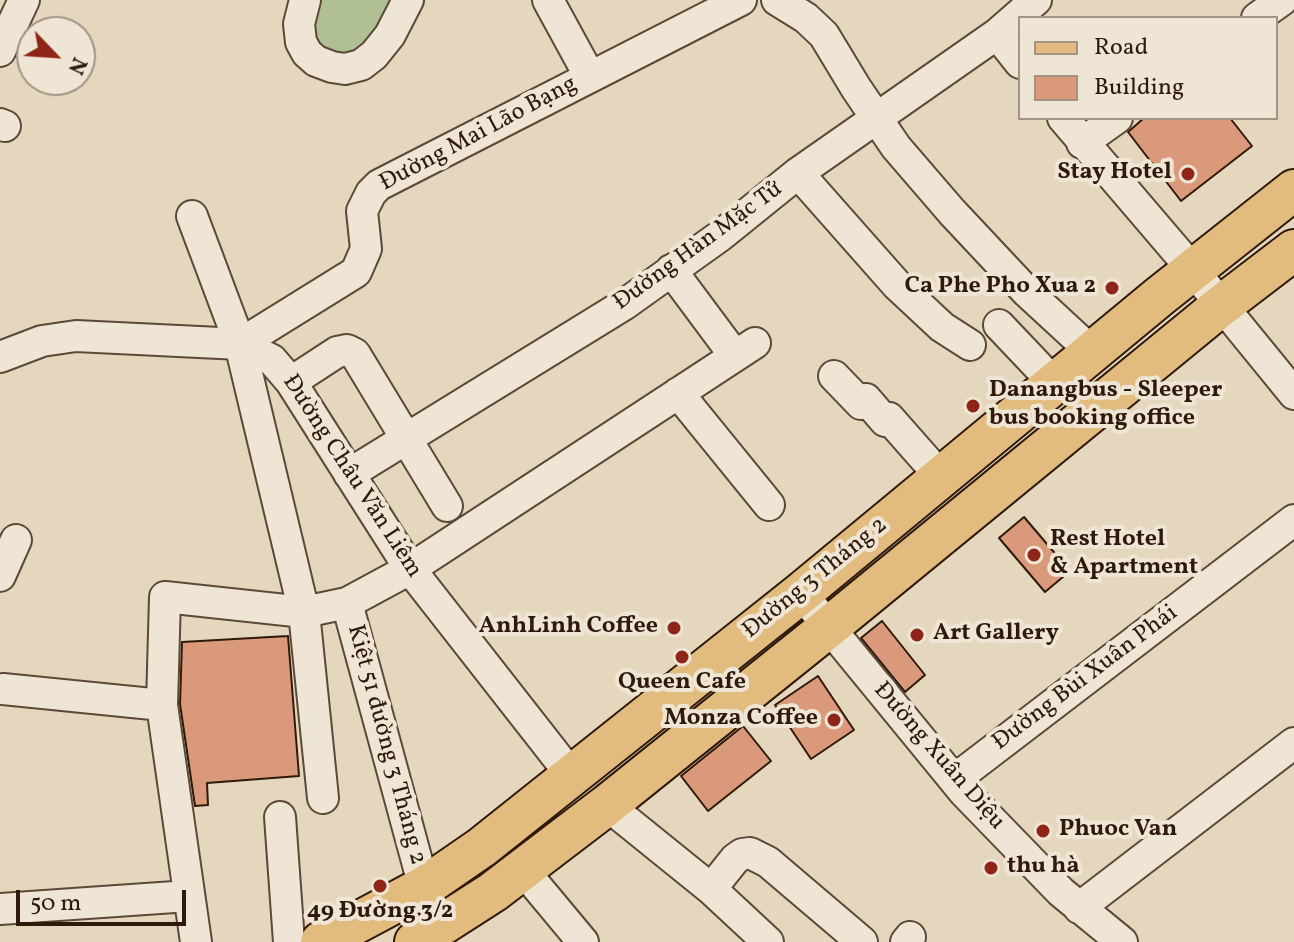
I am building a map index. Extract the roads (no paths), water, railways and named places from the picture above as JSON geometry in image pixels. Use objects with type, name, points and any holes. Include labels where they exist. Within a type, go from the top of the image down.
[{"type":"main road","name":"Đường 3 Tháng 2","points":[[321,942],[424,887],[482,847],[801,593],[1192,269],[1294,190]]},
{"type":"main road","name":"Đường 3 Tháng 2","points":[[420,941],[523,870],[607,805],[1222,305],[1294,250]]},
{"type":"street","points":[[0,51],[24,0]]},
{"type":"street","points":[[305,0],[299,24],[301,42],[307,53],[316,61],[345,69],[361,65],[374,55],[390,35],[408,0]]},
{"type":"street","points":[[548,0],[590,77]]},
{"type":"street","name":"Đường Mai Lão Bạng","points":[[240,344],[356,272],[366,249],[362,211],[379,185],[741,0]]},
{"type":"street","points":[[777,0],[806,18],[824,35],[896,147],[952,212],[1048,312],[1092,352]]},
{"type":"street","name":"Đường Hàn Mặc Tử","points":[[349,474],[625,304],[720,236],[798,173],[997,34],[1036,0]]},
{"type":"street","points":[[1260,16],[1282,0]]},
{"type":"street","points":[[997,34],[1018,60]]},
{"type":"street","points":[[1065,120],[1294,394]]},
{"type":"street","points":[[1082,143],[1114,120]]},
{"type":"street","points":[[798,173],[897,285],[942,327],[970,345]]},
{"type":"street","points":[[192,216],[240,344],[304,612],[323,798]]},
{"type":"street","points":[[196,942],[162,705],[165,597],[304,612],[347,603],[410,569],[745,350],[671,270]]},
{"type":"street","points":[[999,325],[1054,383]]},
{"type":"street","name":"Đường Châu Văn Liêm","points":[[0,357],[42,341],[76,336],[240,344],[272,360],[291,382],[410,569],[572,776]]},
{"type":"street","points":[[291,382],[337,352],[347,350],[355,354],[447,506]]},
{"type":"street","points":[[834,376],[861,404],[866,399],[885,421],[889,418],[941,477]]},
{"type":"street","points":[[678,393],[769,505]]},
{"type":"street","name":"Đường Bùi Xuân Phái","points":[[954,780],[1294,520]]},
{"type":"street","points":[[0,576],[16,540]]},
{"type":"street","name":"Đường Xuân Diệu","points":[[801,593],[954,780],[1079,908],[1122,942]]},
{"type":"street","name":"Kiệt 51 đường 3 Tháng 2","points":[[347,603],[424,887]]},
{"type":"street","points":[[1,689],[162,705]]},
{"type":"street","points":[[1079,908],[1294,743]]},
{"type":"street","points":[[607,805],[711,889],[768,942]]},
{"type":"street","points":[[280,817],[289,942]]},
{"type":"street","points":[[711,889],[735,859],[750,853],[768,862],[862,942]]},
{"type":"street","points":[[523,870],[583,942]]},
{"type":"street","points":[[0,909],[189,896]]},
{"type":"place","name":"Stay Hotel","points":[[1188,174]]},
{"type":"place","name":"Ca Phe Pho Xua 2","points":[[1112,288]]},
{"type":"place","name":"Danangbus - Sleeper bus booking office","points":[[973,406]]},
{"type":"place","name":"Rest Hotel & Apartment","points":[[1034,555]]},
{"type":"place","name":"AnhLinh Coffee","points":[[674,628]]},
{"type":"place","name":"Art Gallery","points":[[917,635]]},
{"type":"place","name":"Queen Cafe","points":[[682,657]]},
{"type":"place","name":"Monza Coffee","points":[[834,720]]},
{"type":"place","name":"Phuoc Van","points":[[1043,831]]},
{"type":"place","name":"thu hà","points":[[991,868]]},
{"type":"place","name":"49 Đường 3/2","points":[[380,886]]}]
